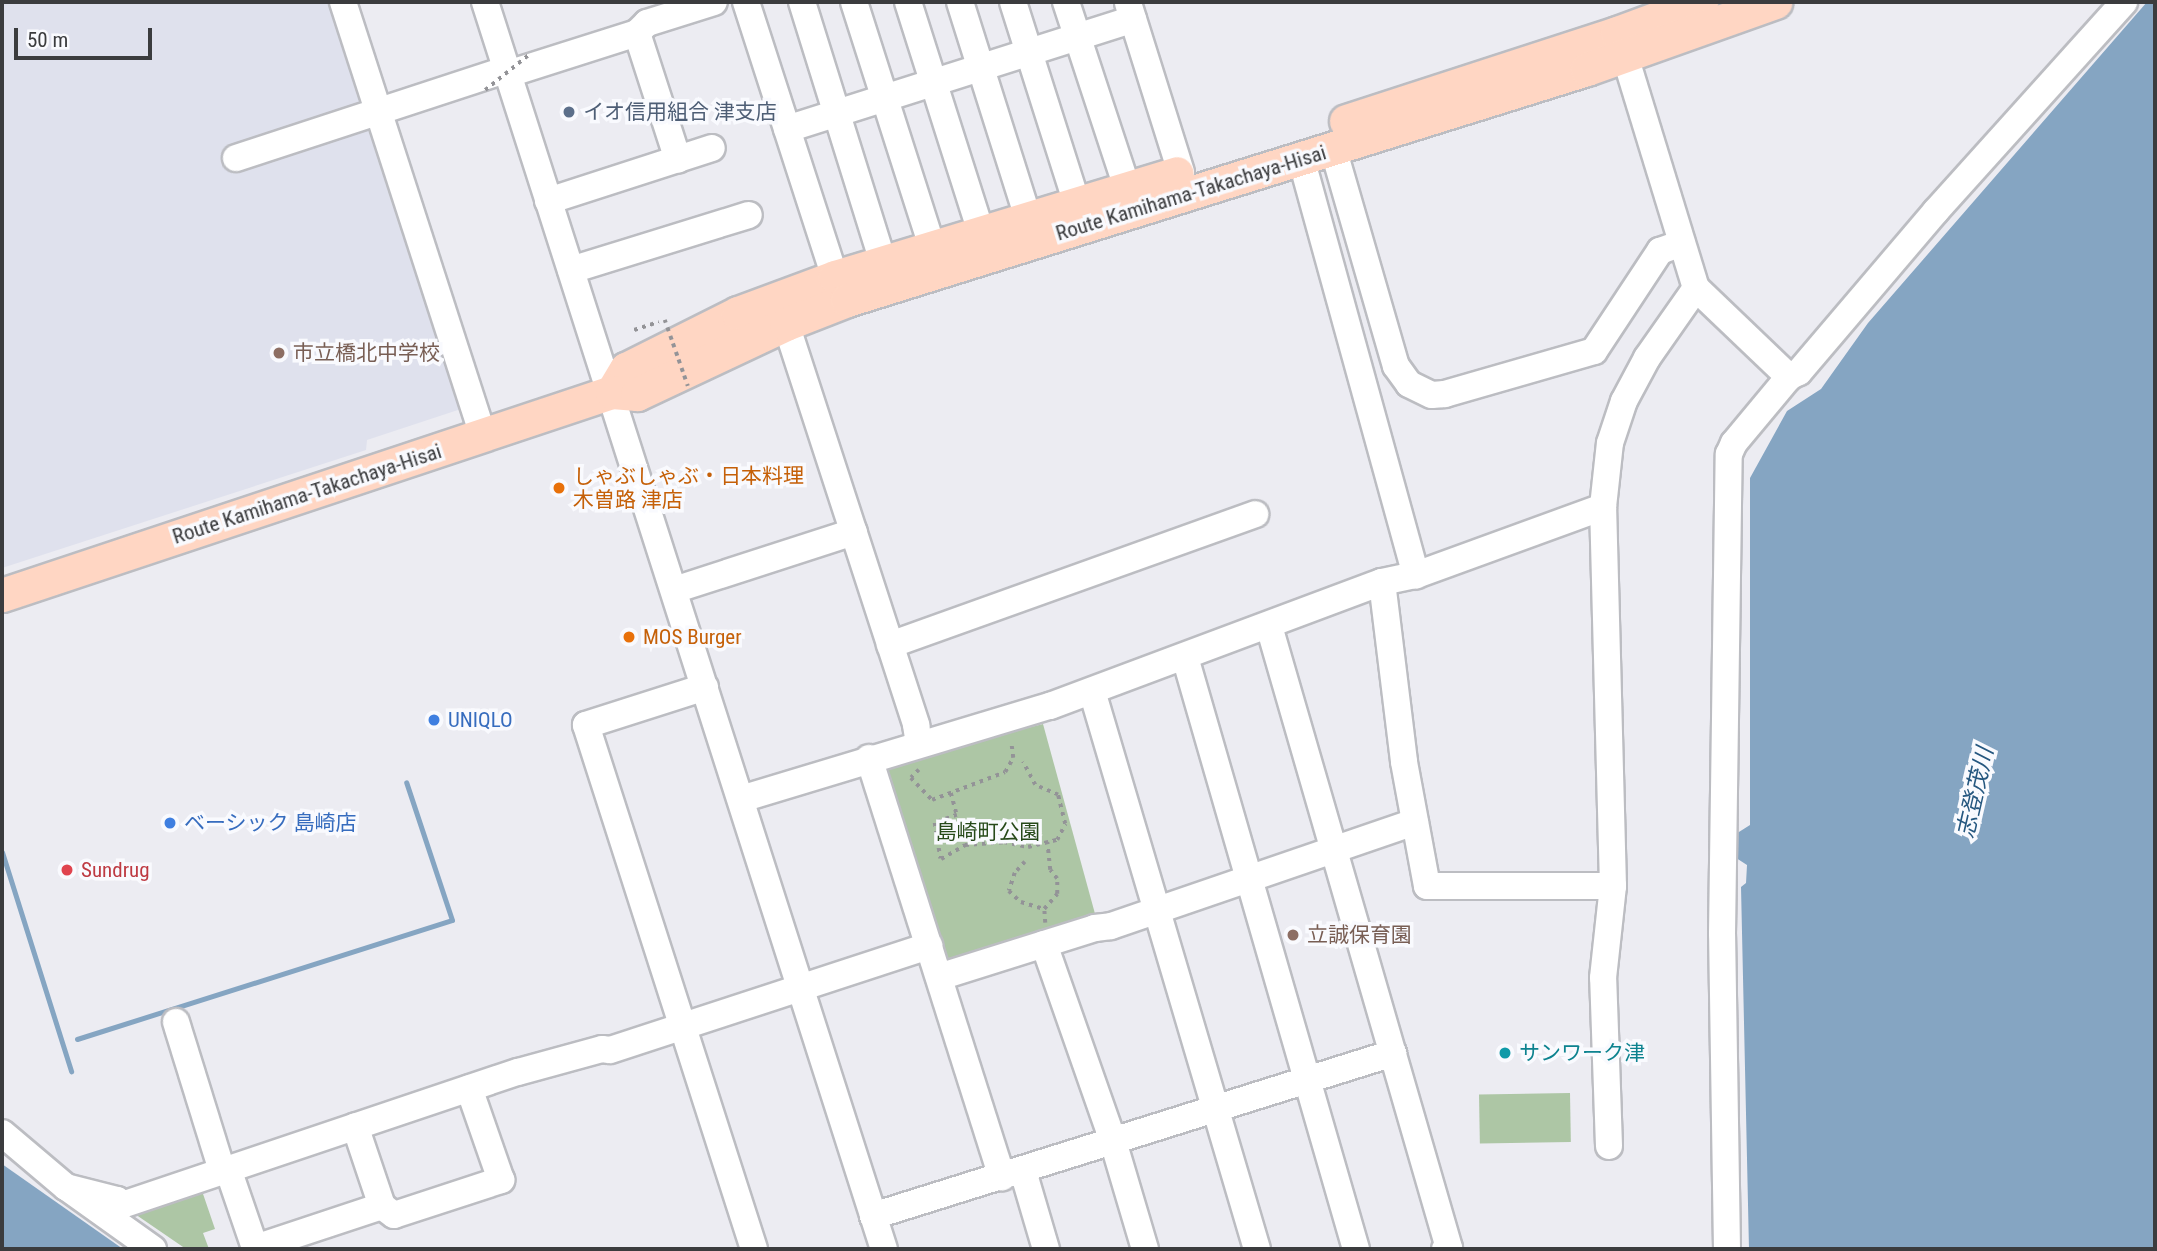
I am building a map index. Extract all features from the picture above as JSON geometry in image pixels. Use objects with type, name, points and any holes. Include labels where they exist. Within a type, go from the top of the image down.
[{"type":"main road","name":"Route Kamihama-Takachaya-Hisai","points":[[2,595],[612,392],[637,394],[786,324],[847,300],[1333,148],[1621,45],[1701,2]]},
{"type":"main road","name":"Route Kamihama-Takachaya-Hisai","points":[[612,392],[626,369],[641,361],[738,313],[835,277],[1127,187],[1776,2]]},
{"type":"street","points":[[344,2],[483,435]]},
{"type":"street","points":[[485,2],[612,392],[884,1249]]},
{"type":"street","points":[[236,158],[378,111],[637,33],[647,23],[714,2]]},
{"type":"street","points":[[746,2],[835,277]]},
{"type":"street","points":[[802,2],[880,252]]},
{"type":"street","points":[[854,2],[932,247]]},
{"type":"street","points":[[908,2],[977,220]]},
{"type":"street","points":[[960,2],[1028,218]]},
{"type":"street","points":[[1013,2],[1073,191]]},
{"type":"street","points":[[1066,2],[1127,187]]},
{"type":"street","points":[[1727,1249],[1722,933],[1729,454],[1734,443],[1789,377],[1799,372],[1936,211],[2124,2]]},
{"type":"street","points":[[787,129],[1078,37],[1130,10],[1181,172]]},
{"type":"street","points":[[637,33],[678,159]]},
{"type":"street","points":[[1621,45],[1696,288],[1789,377]]},
{"type":"street","points":[[548,201],[712,148]]},
{"type":"street","points":[[1333,148],[1396,366],[1409,384],[1432,395],[1445,394],[1594,351],[1660,251],[1682,243]]},
{"type":"street","points":[[1301,158],[1416,575]]},
{"type":"street","points":[[571,270],[749,215]]},
{"type":"street","points":[[1609,1146],[1602,978],[1613,886],[1603,507],[1610,443],[1624,401],[1647,358],[1696,288]]},
{"type":"street","points":[[786,324],[890,645],[919,744]]},
{"type":"street","points":[[741,799],[1092,691],[1382,582],[1416,575],[1603,507]]},
{"type":"street","points":[[890,645],[1255,514]]},
{"type":"street","points":[[674,590],[854,532]]},
{"type":"street","points":[[1382,582],[1404,762],[1427,886],[1613,886]]},
{"type":"street","points":[[1269,626],[1449,1248],[1445,1249]]},
{"type":"street","points":[[1185,657],[1356,1249]]},
{"type":"street","points":[[705,687],[586,725],[754,1249]]},
{"type":"street","points":[[1092,691],[1257,1249]]},
{"type":"street","points":[[869,758],[939,977],[1012,1174],[1046,1249]]},
{"type":"street","points":[[939,977],[1044,934],[1158,910],[1415,822]]},
{"type":"street","points":[[1044,934],[1145,1249]]},
{"type":"street","points":[[66,1186],[117,1200],[119,1206],[469,1088],[590,1052],[610,1050],[929,946]]},
{"type":"street","points":[[176,1022],[225,1170],[256,1248],[382,1206]]},
{"type":"street","points":[[873,1216],[1392,1053]]},
{"type":"street","points":[[355,1126],[382,1206],[394,1216],[501,1180],[469,1088]]},
{"type":"street","points":[[2,1133],[66,1186],[153,1249]]},
{"type":"path","points":[[485,90],[531,53]]},
{"type":"path","points":[[634,330],[665,320],[688,386]]},
{"type":"path","points":[[911,778],[932,800],[1005,772],[1013,758]]},
{"type":"path","points":[[951,793],[957,815],[935,823],[941,859],[965,845],[1004,842],[1028,847],[1057,840],[1065,824],[1058,795],[1035,785],[1023,762]]},
{"type":"path","points":[[1044,934],[1044,909],[1057,894],[1057,879],[1050,870],[1047,842]]},
{"type":"path","points":[[1025,862],[1015,873],[1009,891],[1021,902],[1044,909]]},
{"type":"shaded area","points":[[2,2],[335,2],[467,407],[367,440],[366,450],[2,568]]},
{"type":"green space","name":"島崎町公園","points":[[1043,724],[1097,921],[948,966],[882,769],[886,763]]},
{"type":"green space","points":[[1570,1093],[1571,1142],[1480,1144],[1479,1095]]},
{"type":"green space","points":[[201,1188],[215,1229],[203,1233],[209,1249],[186,1249],[132,1212]]},
{"type":"water","name":"志登茂川","points":[[2147,2],[2155,2],[2155,1249],[1749,1249],[1741,887],[1746,883],[1747,865],[1730,854],[1731,837],[1750,825],[1750,478],[1787,411],[1821,389],[1868,323]]},
{"type":"water","points":[[2,1164],[123,1249],[2,1249]]},
{"type":"waterway","points":[[77,1039],[452,920],[406,782]]},
{"type":"waterway","points":[[2,852],[71,1071]]},
{"type":"place","name":"イオ信用組合 津支店","points":[[569,112]]},
{"type":"place","name":"市立橋北中学校","points":[[279,353]]},
{"type":"place","name":"しゃぶしゃぶ・日本料理 木曽路 津店","points":[[559,488]]},
{"type":"place","name":"MOS Burger","points":[[629,637]]},
{"type":"place","name":"UNIQLO","points":[[434,720]]},
{"type":"place","name":"ベーシック 島崎店","points":[[170,823]]},
{"type":"place","name":"Sundrug","points":[[67,870]]},
{"type":"place","name":"立誠保育園","points":[[1293,935]]},
{"type":"place","name":"サンワーク津","points":[[1505,1053]]}]
